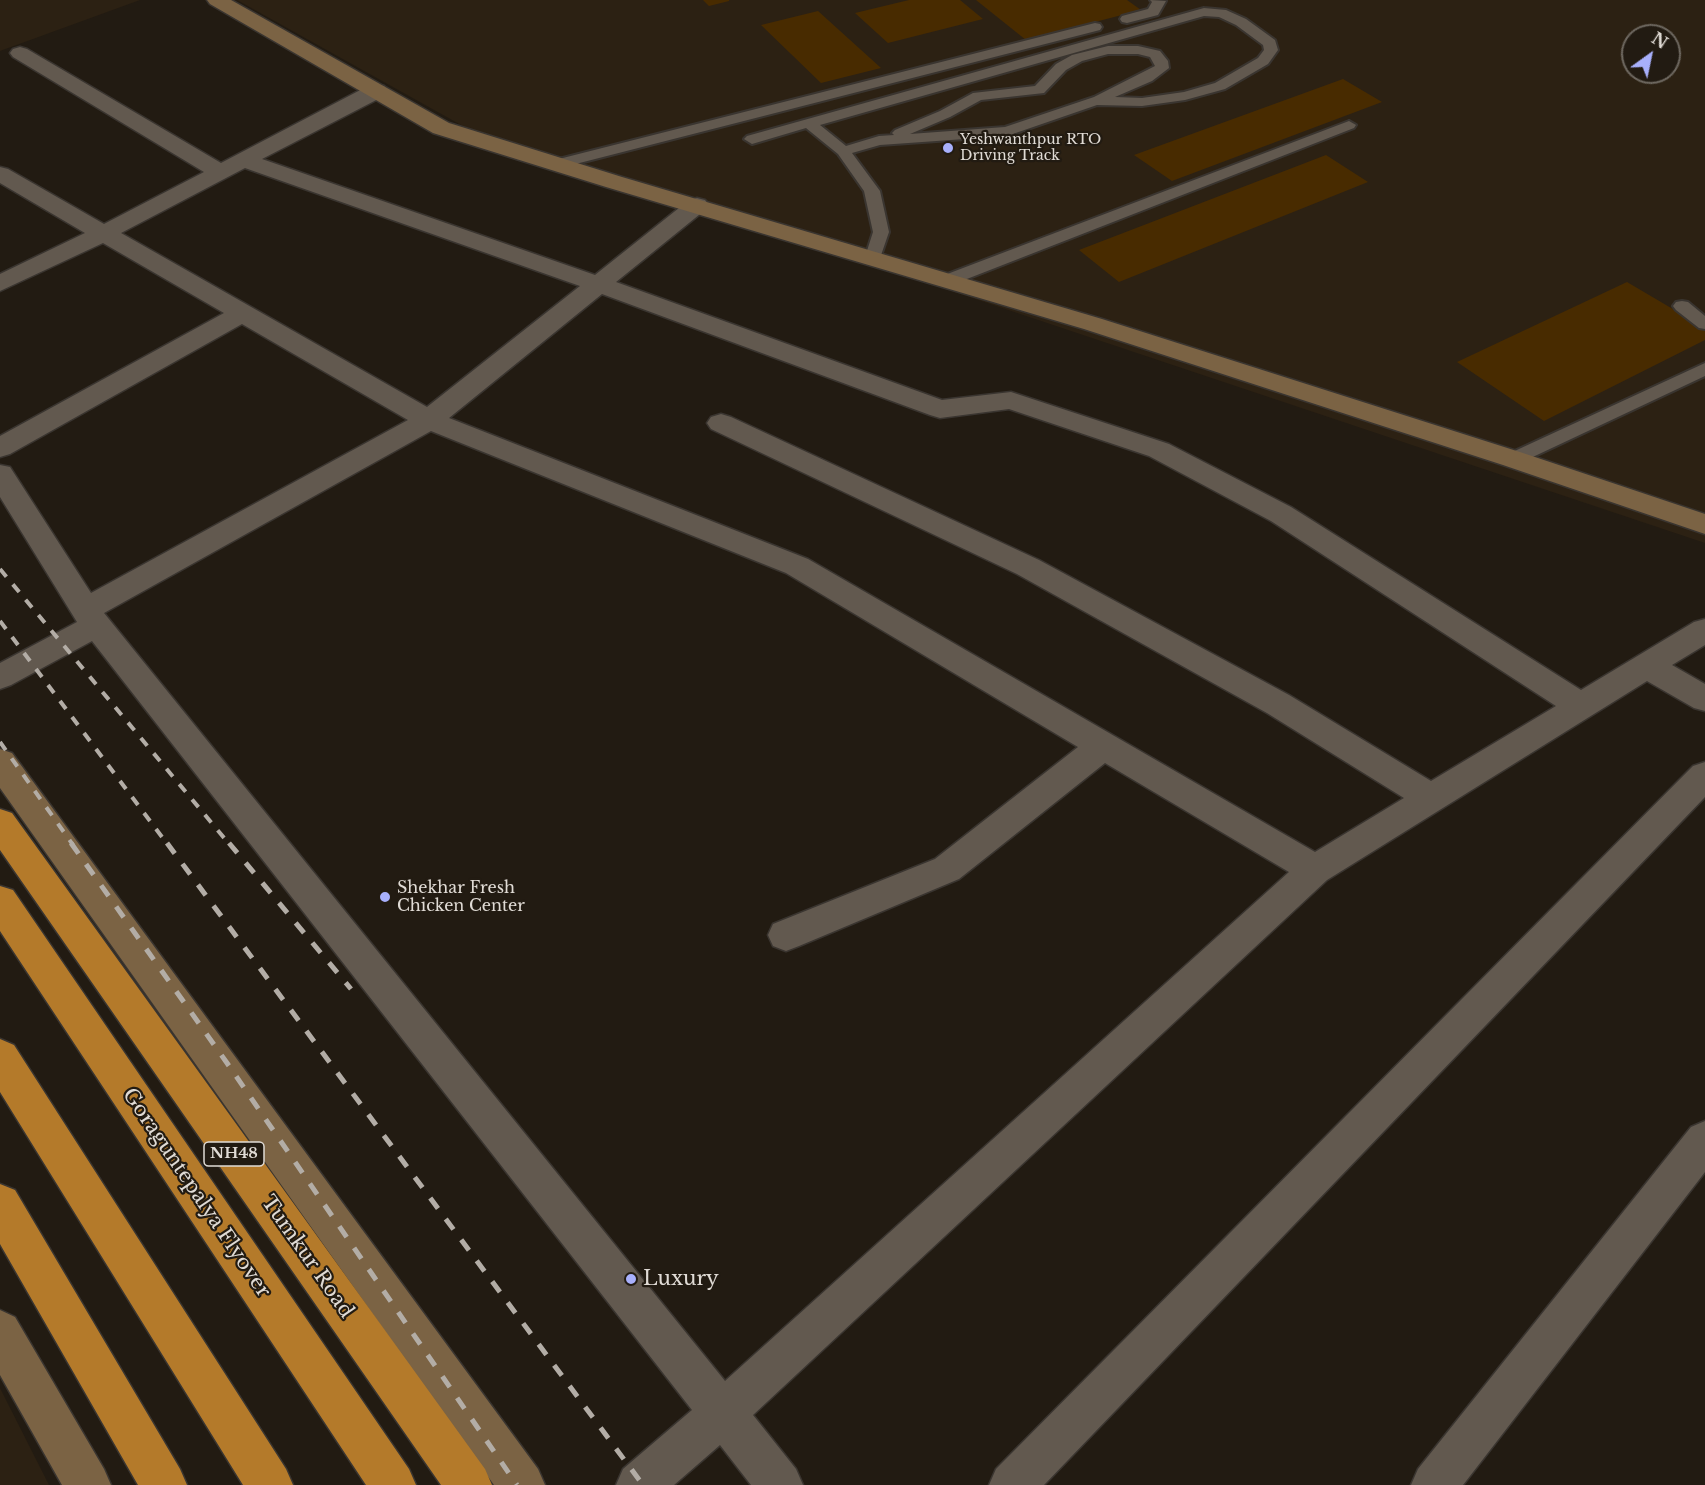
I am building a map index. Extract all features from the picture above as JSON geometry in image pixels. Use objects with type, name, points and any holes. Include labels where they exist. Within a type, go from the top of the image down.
[{"type":"highway","name":"Tumkur Road","points":[[0,823],[469,1485]]},
{"type":"highway","name":"Goraguntepalya Flyover","points":[[0,901],[393,1485]]},
{"type":"highway","points":[[0,1058],[270,1485]]},
{"type":"highway","points":[[0,1204],[164,1485]]},
{"type":"street","points":[[217,0],[441,128],[948,280],[1513,459],[1705,524]]},
{"type":"street","points":[[20,53],[232,166],[598,284],[940,409],[1011,400],[1159,450],[1281,514],[1581,706]]},
{"type":"street","points":[[0,284],[104,233],[376,91]]},
{"type":"street","points":[[0,174],[429,420],[797,566],[1315,870]]},
{"type":"street","points":[[0,677],[91,617],[429,420],[697,205]]},
{"type":"street","points":[[0,448],[243,313]]},
{"type":"street","points":[[721,423],[1028,567],[1278,704],[1431,798]]},
{"type":"street","points":[[0,474],[91,617],[780,1485]]},
{"type":"street","points":[[639,1485],[722,1413],[1315,870],[1705,630]]},
{"type":"street","points":[[1647,666],[1705,699]]},
{"type":"street","points":[[786,934],[947,869],[1103,746]]},
{"type":"street","points":[[0,762],[522,1485]]},
{"type":"street","points":[[1012,1485],[1705,775]]},
{"type":"street","points":[[1434,1485],[1705,1140]]},
{"type":"street","points":[[0,1332],[88,1485]]},
{"type":"lane","points":[[556,164],[1153,12],[1159,2],[1157,0]]},
{"type":"lane","points":[[752,139],[1204,12],[1221,13],[1241,22],[1270,43],[1271,50],[1263,61],[1220,86],[1185,96],[1142,102],[1096,101]]},
{"type":"lane","points":[[843,151],[879,141],[929,122],[978,96],[1039,90],[1061,67],[1077,58],[1108,50],[1138,50],[1155,54],[1161,61],[1162,68],[1147,78],[1114,90],[1096,101],[1007,131],[879,141]]},
{"type":"lane","points":[[809,123],[843,151],[872,191],[881,232],[873,257]]},
{"type":"lane","points":[[948,280],[1349,125]]},
{"type":"lane","points":[[1682,306],[1705,324]]},
{"type":"lane","points":[[1513,459],[1705,369]]},
{"type":"shaded area","points":[[0,0],[140,0],[0,51]]},
{"type":"shaded area","points":[[237,0],[1705,0],[1705,543],[470,130]]},
{"type":"shaded area","points":[[0,1388],[49,1485],[0,1485]]},
{"type":"building","points":[[703,0],[729,0],[729,1],[709,6]]},
{"type":"building","points":[[909,0],[960,0],[983,19],[888,43],[855,13]]},
{"type":"building","points":[[976,0],[1127,0],[1141,10],[1026,40]]},
{"type":"building","points":[[818,11],[881,68],[821,83],[761,25]]},
{"type":"building","points":[[1343,79],[1382,102],[1172,181],[1134,155]]},
{"type":"building","points":[[1326,155],[1368,182],[1119,282],[1079,250]]},
{"type":"building","points":[[1627,282],[1705,328],[1705,340],[1544,421],[1457,362]]},
{"type":"railway","points":[[0,569],[230,845]]},
{"type":"railway","points":[[0,621],[168,845]]},
{"type":"railway","points":[[0,742],[73,845]]},
{"type":"railway","points":[[71,843],[227,1063],[517,1485]]},
{"type":"railway","points":[[167,843],[643,1485]]},
{"type":"railway","points":[[229,843],[351,989]]},
{"type":"place","name":"Yeshwanthpur RTO Driving Track","points":[[948,148]]},
{"type":"place","name":"Shekhar Fresh Chicken Center","points":[[385,897]]},
{"type":"place","name":"Luxury","points":[[631,1279]]}]
